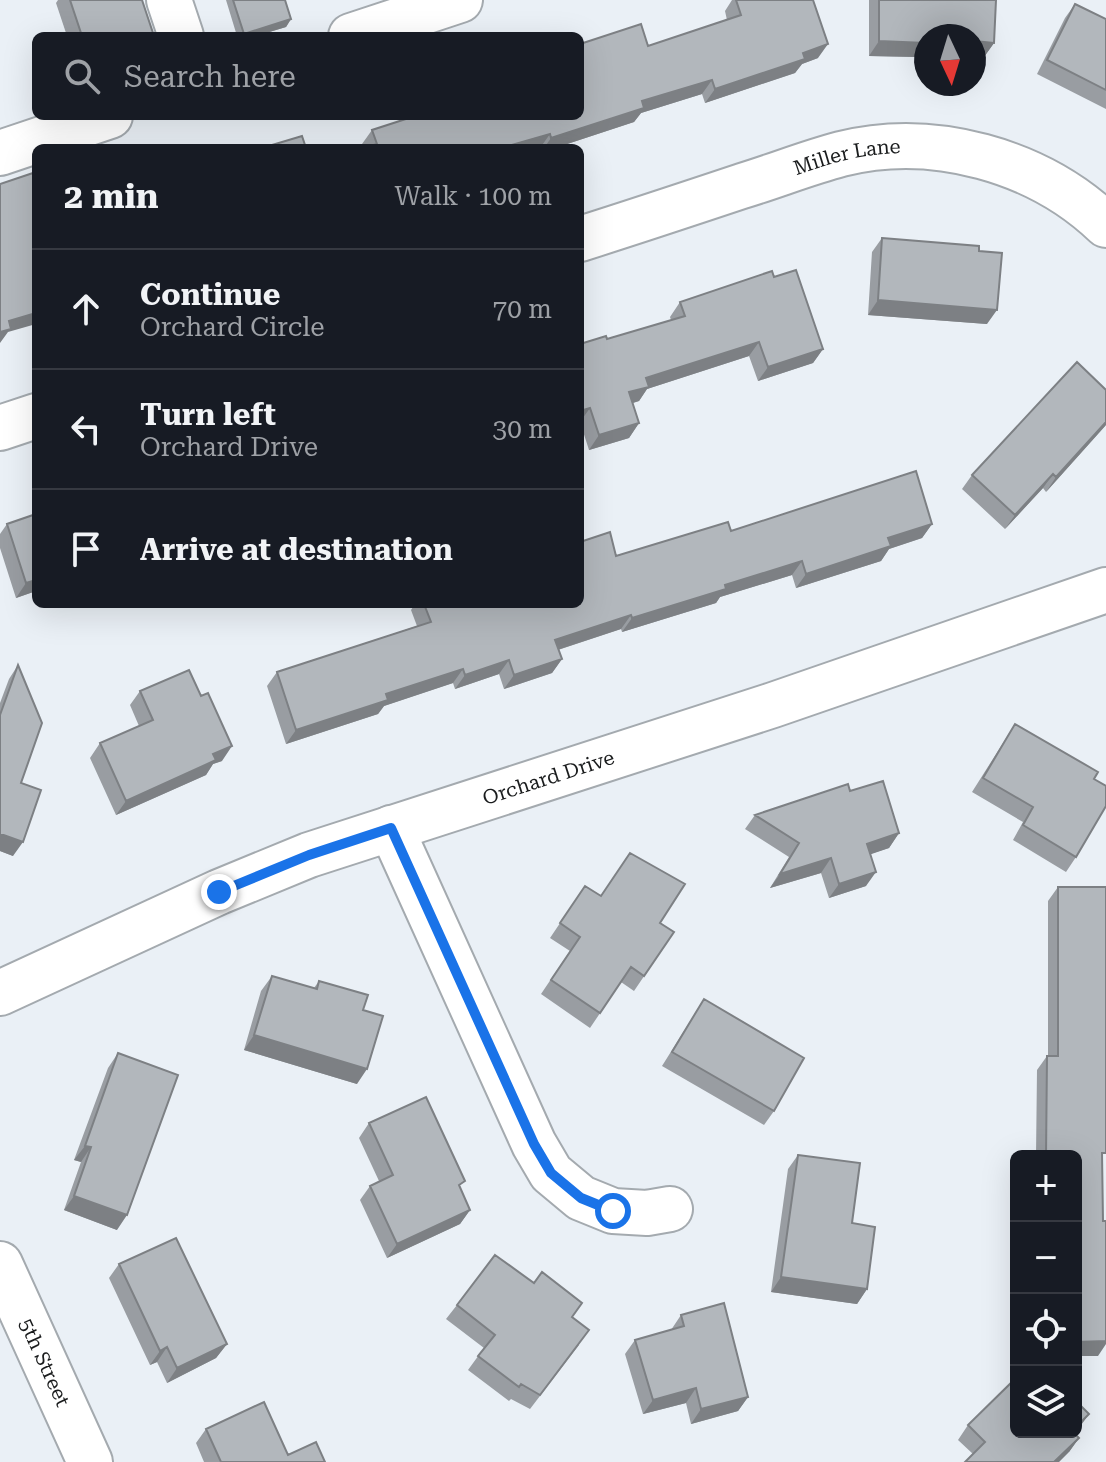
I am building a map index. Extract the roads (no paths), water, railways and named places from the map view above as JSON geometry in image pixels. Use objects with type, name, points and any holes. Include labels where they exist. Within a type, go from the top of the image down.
[{"type":"street","points":[[169,0],[180,32]]},
{"type":"street","points":[[363,32],[460,0]]},
{"type":"street","points":[[0,153],[98,120]]},
{"type":"street","name":"Miller Lane","points":[[584,238],[842,154],[892,147],[943,148],[993,159],[1040,177],[1091,211],[1106,225]]},
{"type":"street","points":[[0,428],[32,417]]},
{"type":"street","name":"Orchard Drive","points":[[0,993],[309,855],[773,705],[1106,590]]},
{"type":"street","points":[[391,828],[534,1144],[551,1173],[581,1198],[613,1211],[647,1213],[670,1209]]},
{"type":"street","name":"5th Street","points":[[0,1264],[90,1462]]}]
